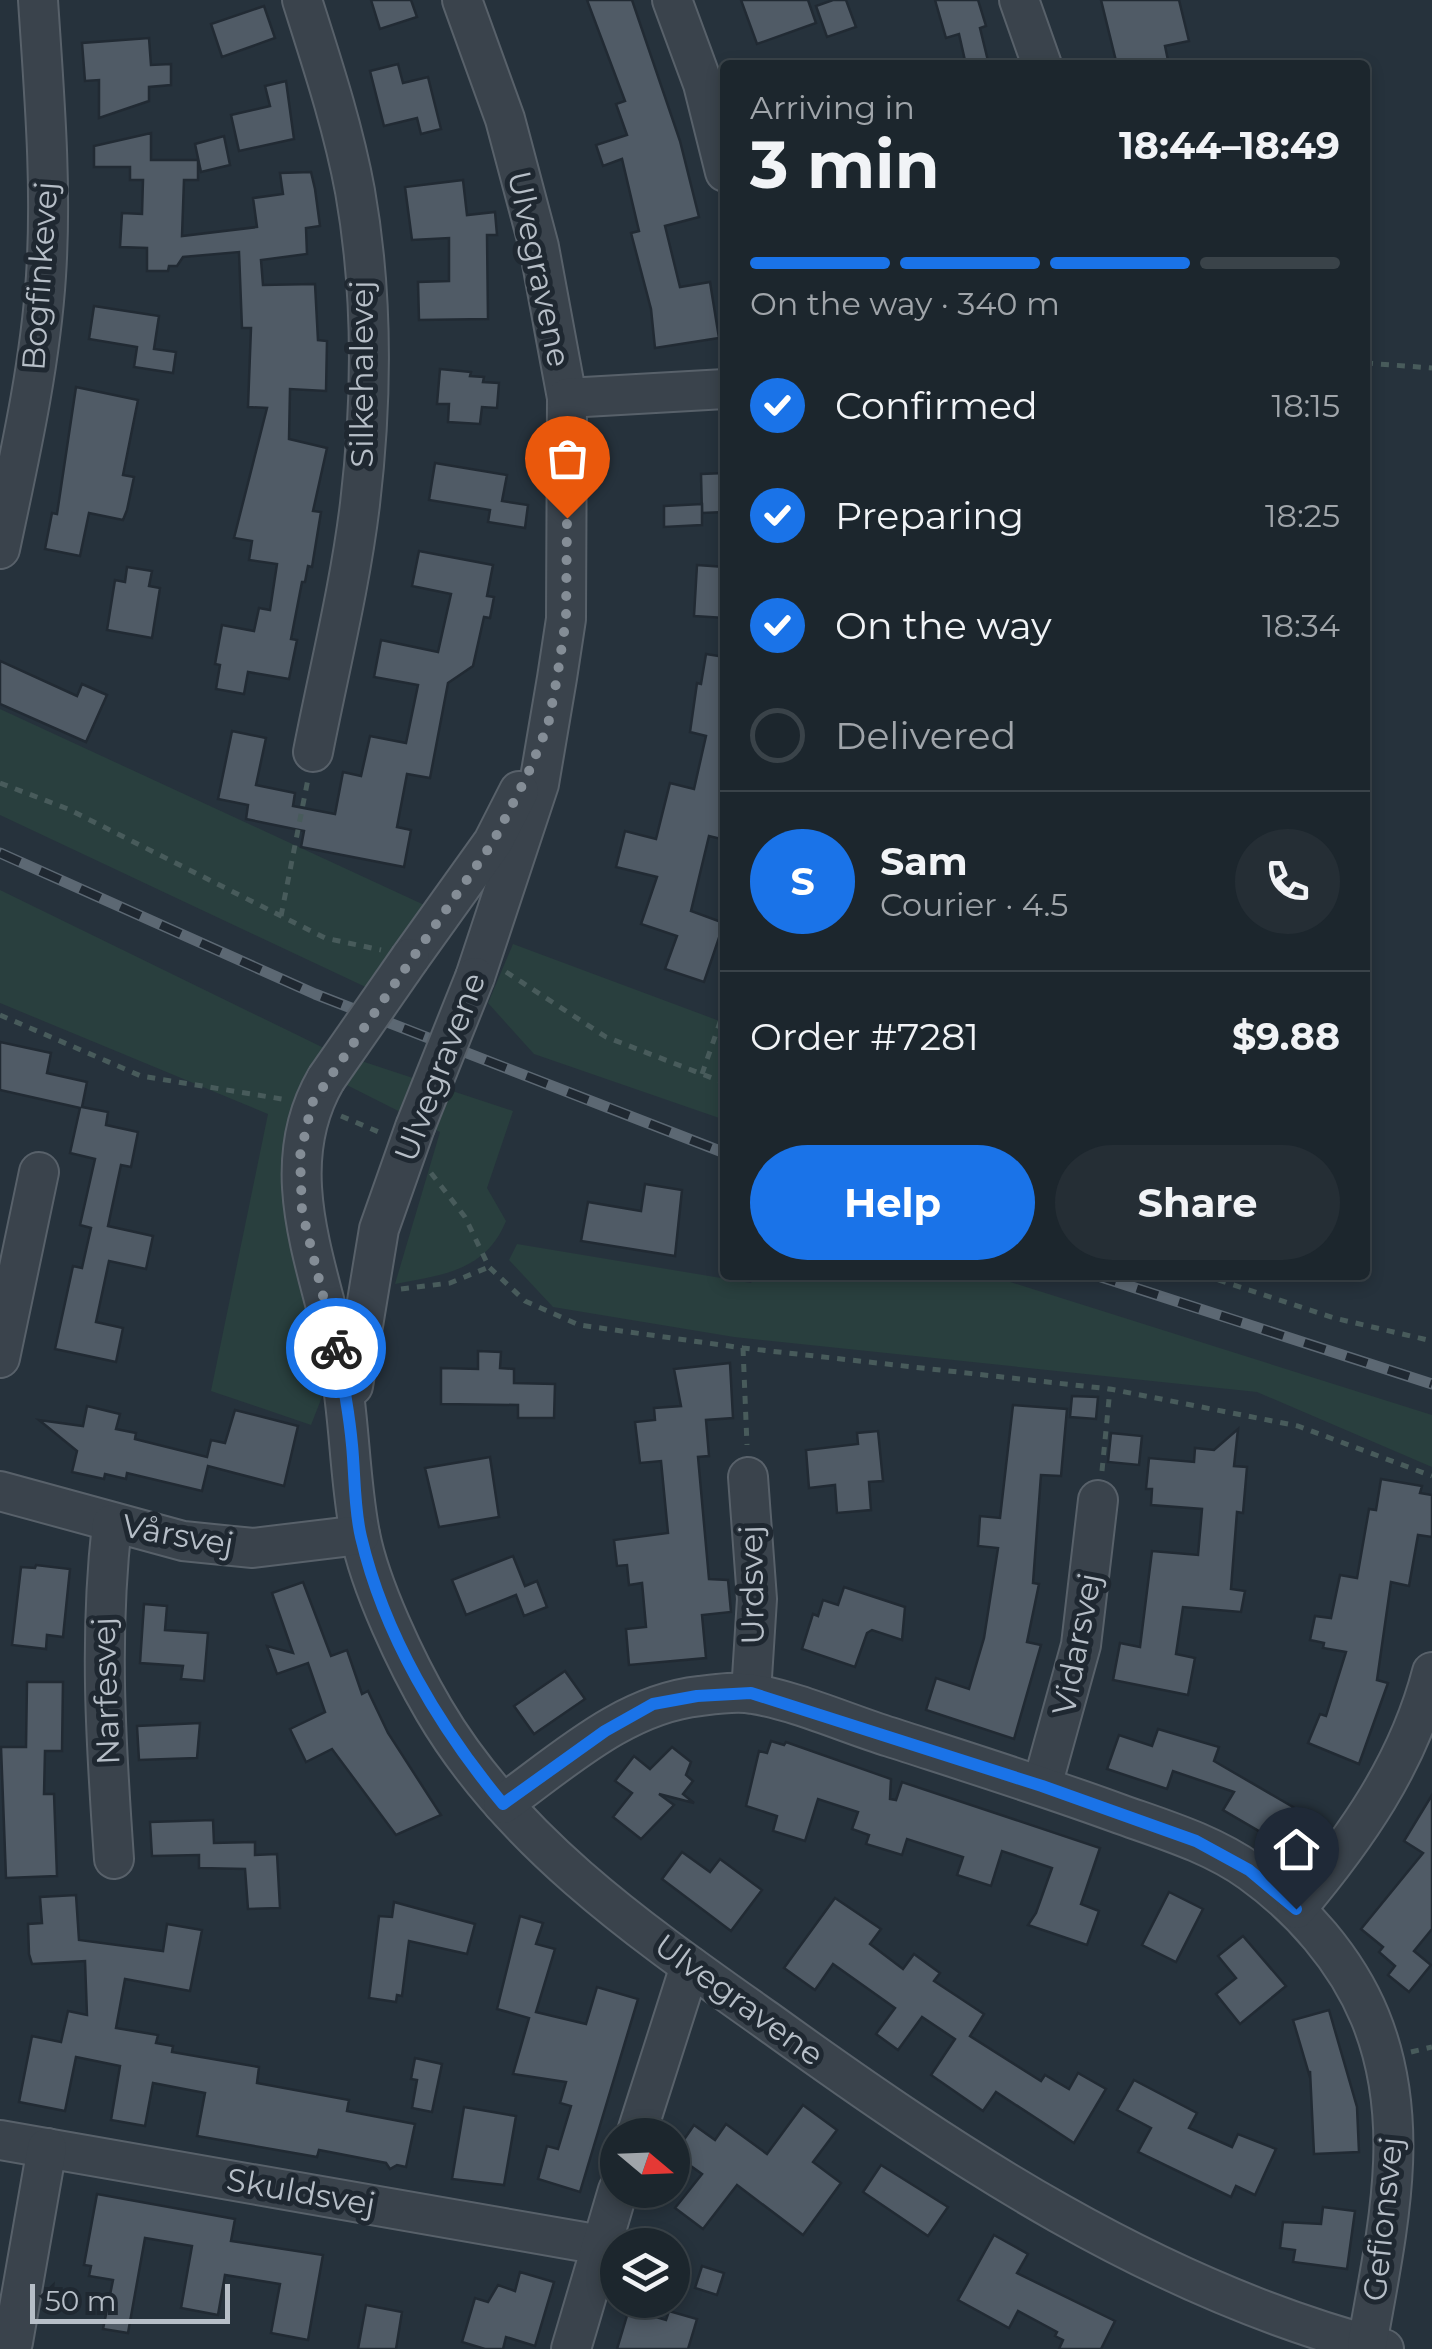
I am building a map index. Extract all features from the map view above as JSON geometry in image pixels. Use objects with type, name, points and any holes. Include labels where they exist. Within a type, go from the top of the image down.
[{"type":"street","name":"Bogfinkevej","points":[[0,549],[26,424],[46,278],[49,152],[38,0]]},
{"type":"street","name":"Silkehalevej","points":[[302,0],[334,100],[355,193],[367,315],[368,420],[360,507],[313,752]]},
{"type":"street","name":"Ulvegravene","points":[[349,1413],[379,1229],[476,976],[539,784],[566,619],[566,398],[530,211],[505,119],[462,0]]},
{"type":"street","points":[[672,0],[704,84],[720,151]]},
{"type":"street","points":[[1020,0],[1040,60]]},
{"type":"street","points":[[566,398],[720,389]]},
{"type":"street","name":"Ulvegravene","points":[[548,725],[493,842],[319,1091],[300,1156],[302,1211],[349,1413],[360,1535],[401,1646],[434,1710],[468,1762],[556,1860],[690,1966],[918,2130],[1096,2236],[1215,2291],[1376,2347]]},
{"type":"street","points":[[0,1358],[40,1172]]},
{"type":"street","name":"Urdsvej","points":[[748,1477],[757,1598],[751,1693]]},
{"type":"street","name":"Vårsvej","points":[[0,1492],[183,1540],[253,1548],[360,1535]]},
{"type":"street","name":"Vidarsvej","points":[[1042,1786],[1081,1645],[1098,1500]]},
{"type":"street","name":"Narfesvej","points":[[112,1524],[103,1626],[104,1722],[114,1859]]},
{"type":"street","points":[[1296,1909],[1343,1853],[1380,1798],[1410,1739],[1432,1672]]},
{"type":"street","name":"Gefionsvej","points":[[503,1804],[605,1731],[653,1704],[697,1696],[751,1693],[1042,1786],[1196,1841],[1249,1870],[1296,1909],[1346,1973],[1370,2016],[1389,2078],[1396,2143],[1376,2347]]},
{"type":"street","points":[[641,2118],[690,1966]]},
{"type":"street","name":"Skuldsvej","points":[[0,2140],[600,2244]]},
{"type":"street","points":[[13,2342],[47,2148]]},
{"type":"street","points":[[571,2349],[600,2248]]},
{"type":"path","points":[[1370,363],[1432,368]]},
{"type":"path","points":[[281,916],[313,752]]},
{"type":"path","points":[[0,783],[68,809],[325,938],[410,958]]},
{"type":"path","points":[[476,976],[499,970],[516,976],[606,1037],[720,1081]]},
{"type":"path","points":[[0,1015],[140,1076],[319,1091],[412,1136],[466,1217],[489,1267],[524,1302],[580,1325],[743,1348],[1110,1389],[1298,1426],[1432,1476]]},
{"type":"path","points":[[702,1074],[720,1022]]},
{"type":"path","points":[[368,1286],[423,1288],[450,1283],[489,1267]]},
{"type":"path","points":[[1218,1280],[1334,1318],[1432,1341]]},
{"type":"path","points":[[743,1348],[748,1477]]},
{"type":"path","points":[[1098,1500],[1110,1389]]},
{"type":"green space","points":[[0,709],[433,909],[372,990],[0,815]]},
{"type":"green space","points":[[0,890],[328,1050],[513,1111],[487,1188],[506,1221],[497,1238],[487,1251],[461,1268],[395,1284],[440,1132],[319,1071],[296,1114],[331,1374],[311,1425],[211,1391],[268,1114],[0,1003]]},
{"type":"green space","points":[[513,944],[720,1021],[720,1118],[534,1054],[488,1003]]},
{"type":"green space","points":[[517,1244],[751,1283],[1004,1280],[1432,1415],[1432,1467],[1257,1392],[734,1337],[553,1307],[509,1260]]},
{"type":"building","points":[[371,0],[411,0],[417,17],[380,29]]},
{"type":"building","points":[[587,0],[632,0],[680,141],[699,217],[665,226],[680,287],[710,282],[719,338],[655,348],[651,309],[631,233],[639,231],[622,159],[603,166],[596,145],[627,135],[616,104],[625,101]]},
{"type":"building","points":[[741,0],[808,0],[816,23],[757,44]]},
{"type":"building","points":[[846,0],[856,27],[827,37],[816,6]]},
{"type":"building","points":[[935,0],[978,0],[986,26],[980,28],[988,60],[965,60],[959,34],[946,38]]},
{"type":"building","points":[[1101,0],[1179,0],[1189,41],[1165,46],[1168,60],[1116,60]]},
{"type":"building","points":[[264,6],[275,38],[222,57],[211,24]]},
{"type":"building","points":[[149,38],[151,65],[171,64],[171,85],[149,87],[149,101],[99,118],[99,80],[85,81],[82,43]]},
{"type":"building","points":[[398,64],[403,83],[428,77],[441,129],[421,134],[417,118],[384,126],[370,71]]},
{"type":"building","points":[[286,81],[294,139],[239,151],[231,115],[270,106],[265,86]]},
{"type":"building","points":[[151,133],[151,160],[198,160],[198,180],[184,180],[182,236],[257,227],[253,198],[283,194],[280,173],[311,172],[315,189],[320,226],[306,228],[307,254],[261,260],[263,285],[315,284],[318,340],[327,341],[326,391],[290,389],[289,439],[327,448],[313,511],[321,512],[312,567],[308,566],[302,582],[291,639],[297,640],[289,679],[248,672],[244,694],[216,689],[220,665],[215,664],[222,625],[254,631],[259,608],[270,610],[277,564],[249,560],[252,541],[234,538],[267,408],[248,407],[251,328],[242,328],[239,252],[183,257],[168,271],[147,271],[147,248],[120,247],[122,213],[142,214],[143,180],[130,180],[130,167],[94,167],[94,146]]},
{"type":"building","points":[[224,136],[230,165],[201,172],[195,144]]},
{"type":"building","points":[[463,180],[467,215],[495,212],[497,235],[487,235],[488,319],[419,320],[418,282],[449,281],[449,238],[412,240],[405,187]]},
{"type":"building","points":[[94,306],[159,316],[154,349],[176,352],[173,373],[134,367],[137,347],[89,339]]},
{"type":"building","points":[[440,369],[471,372],[470,376],[484,377],[483,382],[499,383],[497,408],[482,407],[480,424],[448,422],[449,404],[437,404]]},
{"type":"building","points":[[76,387],[138,400],[123,475],[134,477],[127,510],[123,520],[89,513],[80,556],[45,549],[52,513],[57,514]]},
{"type":"building","points":[[435,463],[507,475],[502,501],[528,505],[525,528],[488,522],[490,510],[429,500]]},
{"type":"building","points":[[720,473],[720,512],[702,513],[701,474]]},
{"type":"building","points":[[702,504],[702,525],[664,527],[664,506]]},
{"type":"building","points":[[419,551],[493,565],[487,596],[494,597],[490,618],[484,617],[473,666],[448,683],[430,778],[407,774],[397,827],[411,830],[404,867],[301,847],[304,831],[246,819],[248,805],[218,799],[232,731],[266,738],[256,785],[295,793],[293,806],[335,814],[343,772],[361,776],[370,736],[406,743],[418,685],[374,677],[381,640],[438,652],[451,594],[412,586]]},
{"type":"building","points":[[697,565],[720,567],[720,618],[694,616]]},
{"type":"building","points":[[127,567],[152,571],[149,586],[160,588],[152,638],[107,630],[115,580],[125,582]]},
{"type":"building","points":[[706,654],[720,656],[720,839],[709,836],[691,911],[720,922],[720,935],[704,982],[665,969],[677,936],[641,924],[657,877],[616,867],[625,831],[656,839],[670,783],[694,789],[706,736],[690,732],[697,683],[701,684]]},
{"type":"building","points":[[0,661],[77,696],[82,684],[107,695],[86,742],[0,704]]},
{"type":"building","points":[[0,1042],[51,1053],[47,1073],[87,1082],[82,1107],[108,1112],[106,1125],[138,1132],[131,1167],[121,1165],[108,1226],[153,1236],[146,1269],[109,1261],[96,1322],[123,1328],[116,1362],[55,1349],[73,1266],[82,1268],[91,1228],[80,1225],[95,1159],[70,1153],[80,1108],[0,1090]]},
{"type":"building","points":[[645,1184],[682,1190],[675,1256],[581,1241],[588,1202],[641,1211]]},
{"type":"building","points":[[478,1351],[501,1352],[500,1368],[514,1369],[514,1383],[555,1384],[554,1418],[518,1418],[518,1405],[441,1404],[441,1368],[478,1369]]},
{"type":"building","points":[[730,1363],[733,1418],[706,1420],[709,1456],[698,1457],[709,1579],[728,1580],[731,1612],[702,1615],[706,1658],[629,1665],[626,1629],[646,1627],[642,1583],[629,1585],[627,1565],[617,1566],[614,1540],[668,1533],[661,1461],[640,1463],[635,1422],[655,1420],[654,1408],[681,1406],[674,1369]]},
{"type":"building","points":[[1072,1396],[1098,1397],[1096,1419],[1070,1417]]},
{"type":"building","points":[[1013,1405],[1067,1409],[1061,1476],[1041,1475],[1033,1583],[1039,1584],[1027,1642],[1041,1645],[1014,1739],[926,1710],[936,1678],[969,1689],[984,1638],[998,1548],[978,1546],[980,1516],[1000,1518]]},
{"type":"building","points":[[87,1406],[120,1414],[116,1429],[136,1433],[135,1439],[207,1457],[211,1440],[225,1443],[235,1410],[298,1426],[284,1486],[208,1466],[202,1491],[127,1473],[126,1479],[105,1474],[104,1479],[72,1472],[77,1451],[39,1420],[83,1426]]},
{"type":"building","points":[[1238,1429],[1234,1466],[1247,1467],[1243,1513],[1237,1512],[1231,1589],[1245,1591],[1241,1612],[1183,1607],[1176,1654],[1195,1658],[1188,1695],[1113,1680],[1120,1643],[1140,1647],[1152,1551],[1198,1555],[1202,1509],[1151,1505],[1152,1489],[1146,1489],[1149,1458],[1194,1462],[1195,1448],[1214,1450]]},
{"type":"building","points":[[878,1431],[883,1481],[869,1482],[871,1510],[837,1513],[835,1485],[809,1488],[806,1450],[858,1444],[857,1433]]},
{"type":"building","points":[[1111,1433],[1142,1436],[1139,1465],[1108,1462]]},
{"type":"building","points":[[490,1457],[499,1517],[439,1527],[425,1468]]},
{"type":"building","points":[[1381,1479],[1422,1486],[1420,1493],[1432,1495],[1432,1537],[1418,1535],[1409,1586],[1391,1582],[1377,1680],[1388,1683],[1359,1764],[1308,1743],[1320,1714],[1326,1716],[1346,1652],[1323,1648],[1324,1643],[1310,1640],[1315,1616],[1331,1618],[1340,1575],[1357,1578],[1369,1509],[1376,1510]]},
{"type":"building","points":[[513,1556],[525,1586],[537,1581],[547,1607],[524,1616],[516,1595],[466,1615],[452,1580]]},
{"type":"building","points":[[21,1567],[70,1569],[63,1637],[47,1635],[46,1649],[12,1645]]},
{"type":"building","points":[[303,1582],[331,1656],[347,1650],[362,1694],[368,1691],[388,1733],[441,1815],[396,1835],[332,1749],[306,1762],[290,1729],[325,1712],[308,1663],[277,1674],[267,1646],[293,1653],[272,1593]]},
{"type":"building","points":[[844,1587],[905,1607],[902,1640],[872,1630],[867,1633],[855,1667],[802,1649],[813,1614],[818,1616],[823,1600],[838,1605]]},
{"type":"building","points":[[144,1604],[167,1606],[165,1630],[208,1633],[204,1681],[181,1679],[183,1666],[140,1663]]},
{"type":"building","points":[[565,1671],[585,1699],[534,1734],[514,1706]]},
{"type":"building","points":[[27,1682],[63,1682],[62,1751],[45,1751],[44,1794],[54,1794],[57,1876],[6,1878],[1,1747],[26,1747]]},
{"type":"building","points":[[200,1723],[197,1758],[139,1760],[137,1726]]},
{"type":"building","points":[[1158,1729],[1219,1747],[1214,1761],[1293,1807],[1274,1840],[1223,1810],[1234,1792],[1173,1771],[1167,1789],[1107,1769],[1119,1735],[1152,1746]]},
{"type":"building","points":[[771,1741],[784,1745],[786,1742],[891,1779],[890,1799],[896,1800],[902,1782],[1100,1848],[1081,1904],[1099,1911],[1087,1945],[1028,1925],[1052,1868],[1002,1851],[991,1886],[957,1875],[963,1857],[907,1839],[902,1855],[866,1844],[869,1835],[852,1829],[858,1812],[818,1799],[805,1841],[773,1831],[777,1816],[746,1806],[759,1751],[767,1753]]},
{"type":"building","points":[[672,1747],[691,1762],[686,1775],[693,1781],[683,1794],[694,1803],[659,1794],[674,1805],[641,1839],[613,1817],[632,1793],[615,1781],[634,1756],[650,1769]]},
{"type":"building","points":[[1432,1795],[1432,1929],[1414,1951],[1431,1965],[1409,1992],[1388,1975],[1395,1966],[1379,1952],[1383,1947],[1361,1929],[1423,1853],[1404,1841]]},
{"type":"building","points":[[213,1820],[214,1843],[255,1842],[255,1855],[277,1854],[280,1908],[248,1909],[245,1869],[199,1868],[199,1855],[152,1856],[150,1822]]},
{"type":"building","points":[[682,1852],[710,1872],[720,1859],[762,1890],[731,1931],[662,1879]]},
{"type":"building","points":[[1169,1892],[1203,1909],[1176,1962],[1142,1945]]},
{"type":"building","points":[[76,1895],[79,1940],[163,1951],[167,1924],[202,1930],[190,1991],[125,1979],[116,2028],[158,2035],[156,2043],[173,2046],[172,2052],[259,2067],[257,2083],[349,2100],[347,2111],[415,2124],[406,2167],[397,2165],[390,2169],[386,2163],[319,2150],[317,2157],[197,2136],[205,2093],[153,2083],[145,2126],[111,2120],[120,2066],[76,2057],[65,2111],[19,2102],[32,2036],[61,2042],[68,2011],[87,2015],[85,1961],[32,1964],[29,1954],[28,1924],[42,1923],[40,1897]]},
{"type":"building","points":[[835,1898],[881,1929],[870,1944],[903,1969],[914,1954],[940,1973],[934,1981],[984,2014],[970,2036],[1041,2081],[1045,2075],[1069,2089],[1078,2073],[1106,2089],[1074,2143],[996,2092],[983,2111],[931,2075],[955,2039],[922,2017],[898,2050],[876,2034],[895,2008],[833,1964],[815,1990],[784,1968]]},
{"type":"building","points":[[394,1902],[475,1924],[467,1954],[409,1941],[402,1996],[397,1995],[396,2002],[369,1998],[379,1916],[392,1917]]},
{"type":"building","points":[[520,1916],[543,1923],[536,1944],[555,1949],[536,2012],[586,2024],[597,1987],[638,1999],[580,2192],[538,2179],[547,2146],[558,2149],[571,2106],[560,2103],[566,2082],[513,2074],[529,2018],[497,2009]]},
{"type":"building","points":[[1243,1936],[1286,1986],[1240,2024],[1216,1994],[1236,1978],[1218,1956]]},
{"type":"building","points":[[1329,2010],[1357,2107],[1359,2152],[1314,2154],[1310,2071],[1309,2074],[1293,2020]]},
{"type":"building","points":[[415,2058],[442,2064],[432,2112],[412,2108],[417,2080],[411,2079]]},
{"type":"building","points":[[1134,2080],[1197,2113],[1189,2128],[1232,2147],[1238,2134],[1276,2149],[1255,2195],[1236,2186],[1231,2197],[1138,2152],[1151,2128],[1117,2110]]},
{"type":"building","points":[[803,2105],[837,2130],[813,2162],[841,2183],[803,2235],[737,2185],[703,2229],[675,2208],[690,2208],[690,2189],[702,2174],[690,2165],[690,2131],[694,2125],[715,2140],[726,2124],[767,2154]]},
{"type":"building","points":[[464,2107],[516,2116],[504,2185],[452,2179]]},
{"type":"building","points":[[881,2165],[948,2207],[928,2236],[863,2192]]},
{"type":"building","points":[[97,2194],[235,2219],[231,2241],[323,2255],[308,2340],[271,2333],[280,2284],[225,2275],[218,2315],[181,2308],[192,2246],[145,2238],[128,2333],[103,2329],[113,2280],[89,2276],[91,2266],[84,2265]]},
{"type":"building","points":[[1323,2207],[1355,2211],[1347,2269],[1293,2262],[1295,2250],[1280,2248],[1283,2222],[1321,2224]]},
{"type":"building","points":[[994,2235],[1028,2254],[1017,2273],[1115,2321],[1101,2349],[1059,2349],[1063,2340],[1055,2336],[1057,2332],[1018,2311],[1009,2328],[958,2300]]},
{"type":"building","points":[[702,2266],[724,2273],[717,2295],[695,2288]]},
{"type":"building","points":[[520,2272],[554,2282],[535,2346],[506,2337],[503,2349],[485,2349],[462,2342],[475,2298],[488,2302],[498,2285],[515,2291]]},
{"type":"building","points":[[366,2305],[402,2312],[396,2349],[358,2349]]},
{"type":"building","points":[[626,2318],[697,2319],[688,2349],[617,2349]]},
{"type":"railway","points":[[0,853],[315,994],[720,1151]]},
{"type":"railway","points":[[1110,1280],[1432,1384]]},
{"type":"way so far","points":[[336,1348],[302,1211],[300,1156],[312,1103],[493,842],[527,776],[548,725],[557,678],[566,619],[567,518]]},
{"type":"route","points":[[336,1348],[349,1413],[360,1535],[376,1580],[401,1646],[434,1710],[468,1762],[503,1804],[605,1731],[653,1704],[697,1696],[751,1693],[1042,1786],[1196,1841],[1249,1870],[1296,1909]]}]
